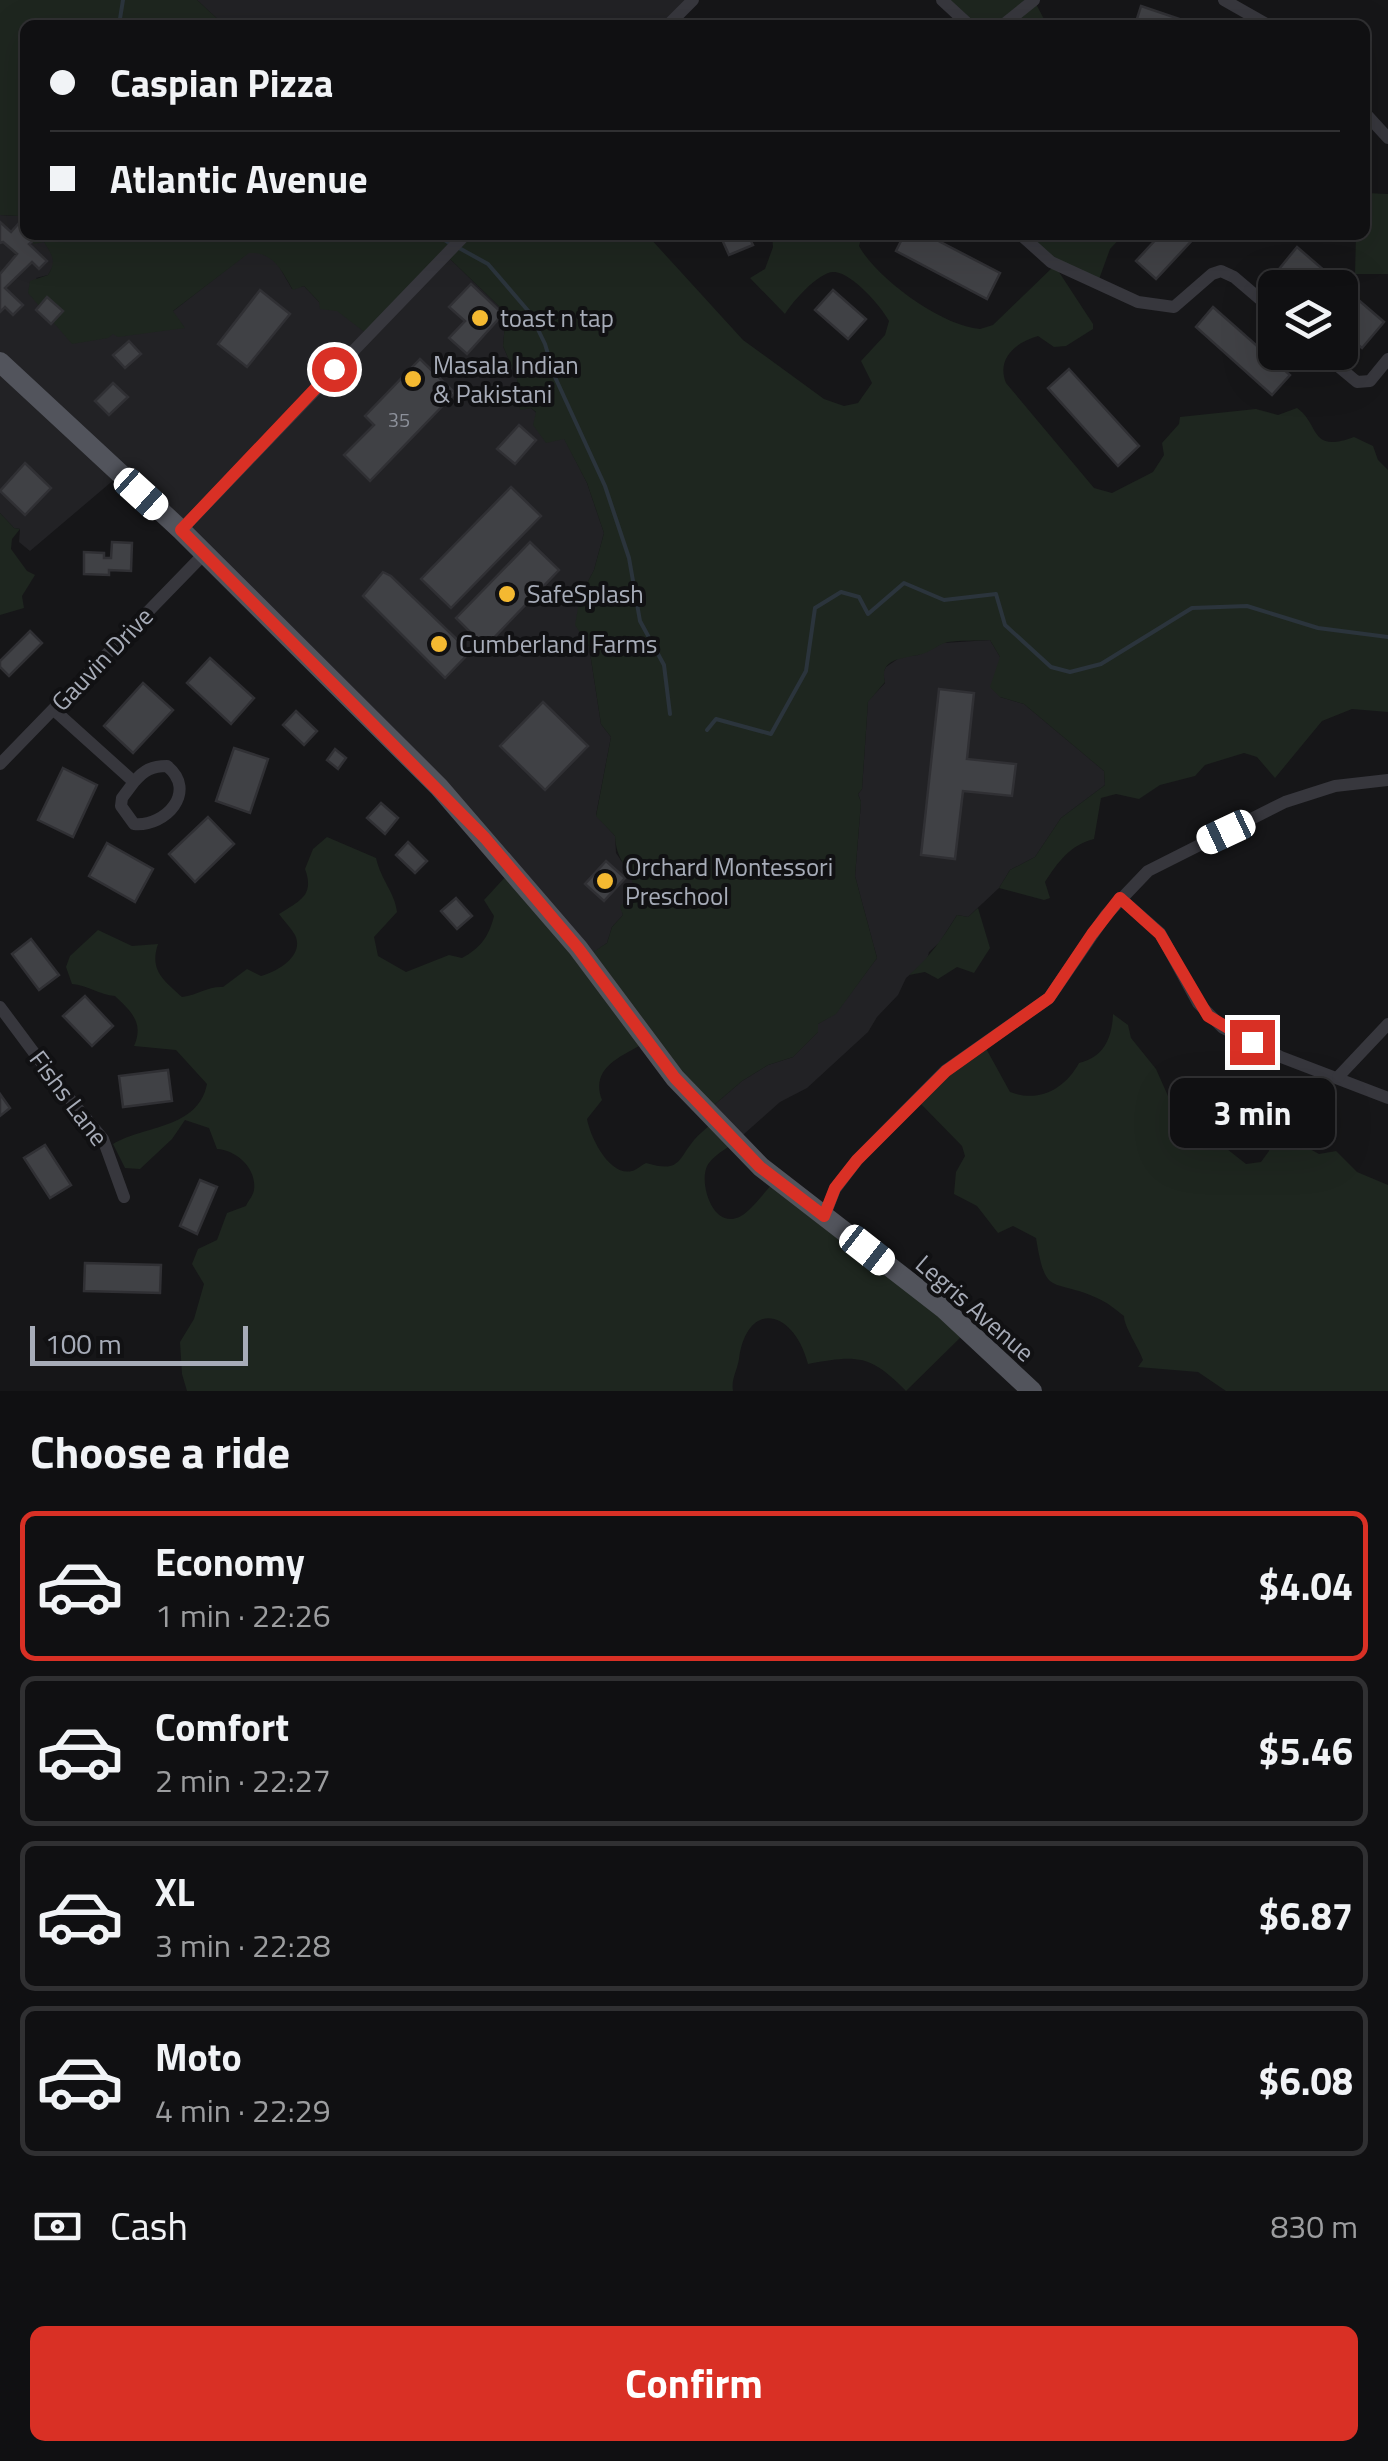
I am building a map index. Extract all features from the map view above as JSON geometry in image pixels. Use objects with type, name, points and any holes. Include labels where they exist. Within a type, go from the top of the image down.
[{"type":"main road","name":"Legris Avenue","points":[[0,362],[181,530],[485,838],[578,948],[675,1078],[760,1167],[943,1308],[1032,1391]]},
{"type":"street","points":[[673,20],[693,0]]},
{"type":"street","points":[[942,0],[964,20]]},
{"type":"street","points":[[1009,20],[1034,0]]},
{"type":"street","points":[[1224,0],[1259,20]]},
{"type":"street","points":[[1370,118],[1388,138]]},
{"type":"street","points":[[181,530],[460,240]]},
{"type":"street","points":[[1027,240],[1051,262],[1138,302],[1174,307],[1212,274],[1222,271],[1258,297]]},
{"type":"street","points":[[1342,370],[1356,382],[1370,380],[1388,360]]},
{"type":"street","name":"Gauvin Drive","points":[[0,764],[204,554]]},
{"type":"street","points":[[54,710],[134,782]]},
{"type":"street","points":[[155,766],[167,766],[179,779],[180,789],[172,809],[155,824],[134,824],[121,806],[134,782],[155,766]]},
{"type":"street","points":[[824,1216],[835,1188],[857,1160],[946,1071],[1049,998],[1120,898],[1148,871],[1285,802],[1335,786],[1388,780]]},
{"type":"street","points":[[1120,898],[1160,934],[1208,1016],[1223,1028],[1281,1057],[1388,1098]]},
{"type":"street","name":"Fishs Lane","points":[[0,1007],[103,1138],[124,1197]]},
{"type":"street","points":[[1338,1077],[1388,1024]]},
{"type":"shaded area","points":[[0,0],[197,0],[219,20],[20,20],[20,215],[0,215]]},
{"type":"shaded area","points":[[197,0],[692,0],[672,20],[219,20]]},
{"type":"shaded area","points":[[940,0],[1034,0],[1044,20],[961,20]]},
{"type":"shaded area","points":[[1370,193],[1388,194],[1388,274],[1358,274],[1355,270],[1356,240],[1370,240]]},
{"type":"shaded area","points":[[0,215],[18,216],[20,240],[44,241],[53,256],[54,265],[48,275],[36,278],[113,334],[184,327],[172,312],[249,252],[263,252],[276,261],[292,289],[304,286],[319,302],[449,258],[506,313],[503,346],[517,379],[520,409],[531,408],[564,438],[587,483],[604,533],[594,570],[580,597],[577,627],[589,646],[601,724],[611,737],[596,815],[615,836],[616,853],[631,875],[635,890],[621,907],[623,915],[612,927],[607,943],[584,959],[486,846],[116,478],[30,551],[19,542],[20,529],[0,513]]},
{"type":"shaded area","points":[[30,240],[652,240],[743,340],[824,399],[844,406],[858,403],[872,383],[861,361],[885,335],[889,321],[858,284],[835,272],[814,281],[785,314],[750,278],[765,269],[772,240],[861,240],[859,246],[868,259],[912,299],[948,319],[980,329],[993,325],[1054,266],[1025,240],[1118,240],[1110,249],[1098,282],[1057,269],[1093,329],[1066,346],[1054,347],[1038,336],[1030,339],[1010,353],[1004,366],[1006,383],[1094,488],[1112,493],[1153,472],[1164,455],[1162,443],[1179,424],[1180,417],[1256,409],[1278,415],[1297,408],[1322,440],[1354,437],[1373,446],[1378,460],[1388,470],[1388,712],[1352,709],[1322,721],[1275,778],[1257,757],[1244,753],[1205,765],[1195,776],[1160,785],[1139,799],[1116,794],[1101,798],[1094,839],[1078,845],[1060,861],[1045,882],[1050,898],[1044,900],[999,888],[1010,870],[1035,857],[1061,818],[1105,785],[1104,771],[1024,704],[1000,697],[990,687],[1000,657],[990,640],[948,642],[896,660],[886,667],[885,682],[868,702],[862,789],[858,794],[861,802],[855,876],[877,958],[836,1014],[818,1024],[818,1032],[793,1057],[768,1065],[742,1081],[707,1111],[643,1044],[616,1059],[603,1072],[599,1089],[602,1100],[587,1119],[596,1145],[616,1168],[632,1171],[646,1163],[672,1166],[713,1122],[735,1142],[714,1157],[706,1169],[705,1186],[717,1213],[732,1219],[741,1216],[775,1181],[966,1332],[906,1391],[882,1370],[862,1360],[808,1364],[792,1332],[771,1318],[751,1327],[744,1340],[733,1391],[187,1391],[180,1342],[194,1319],[204,1284],[192,1264],[198,1249],[217,1240],[227,1213],[246,1206],[254,1190],[252,1174],[238,1157],[217,1149],[209,1128],[185,1120],[172,1139],[140,1169],[125,1168],[113,1144],[182,1118],[202,1099],[207,1084],[176,1050],[134,1046],[138,1031],[131,1013],[115,996],[72,984],[66,967],[70,956],[98,930],[132,946],[158,944],[157,968],[182,997],[223,987],[247,969],[261,976],[274,971],[293,956],[297,943],[279,914],[303,897],[308,886],[305,869],[313,849],[327,837],[376,858],[397,912],[374,937],[378,956],[406,972],[449,955],[462,958],[479,946],[494,916],[484,900],[508,874],[584,958],[607,943],[612,927],[623,915],[620,907],[635,890],[615,836],[596,816],[611,737],[601,724],[589,646],[575,625],[580,597],[594,570],[604,533],[587,483],[564,439],[546,443],[533,425],[536,412],[531,408],[520,410],[517,379],[503,346],[506,313],[449,258],[367,334],[337,311],[320,309],[319,302],[304,286],[293,290],[271,259],[249,253],[173,311],[185,328],[118,337],[113,334],[72,344],[28,293],[30,281],[48,275],[53,262],[44,242],[34,244]]},
{"type":"shaded area","points":[[0,513],[20,529],[12,539],[11,549],[27,571],[35,575],[22,596],[24,608],[0,615]]},
{"type":"shaded area","points":[[990,640],[1000,657],[1000,697],[1024,704],[1104,771],[1105,785],[1061,818],[1035,857],[1010,870],[999,888],[968,917],[957,915],[927,960],[906,978],[898,995],[868,1032],[807,1088],[780,1102],[735,1142],[707,1111],[742,1081],[768,1065],[793,1057],[818,1032],[818,1024],[836,1013],[877,958],[855,876],[861,802],[858,794],[862,789],[868,701],[885,683],[886,667],[902,656],[918,655],[943,643]]},
{"type":"shaded area","points":[[978,908],[990,948],[974,973],[957,967],[938,979],[925,972],[909,975],[957,915],[968,917]]},
{"type":"shaded area","points":[[1113,1014],[1128,1025],[1131,1038],[1156,1069],[1168,1096],[1182,1101],[1194,1096],[1212,1104],[1216,1112],[1214,1131],[1222,1145],[1246,1164],[1261,1162],[1269,1151],[1273,1130],[1286,1128],[1299,1143],[1319,1154],[1336,1151],[1357,1172],[1388,1185],[1388,1391],[1226,1391],[1198,1372],[1138,1367],[1143,1360],[1124,1316],[1101,1300],[1053,1283],[1043,1270],[1036,1238],[1013,1226],[998,1233],[977,1206],[954,1194],[956,1172],[965,1156],[962,1146],[919,1102],[983,1043],[1010,1092],[1041,1095],[1059,1087],[1079,1063],[1100,1051],[1111,1031]]},
{"type":"building","points":[[1141,6],[1182,20],[1137,20]]},
{"type":"building","points":[[0,222],[11,232],[19,223],[20,240],[34,240],[29,244],[47,261],[39,269],[32,262],[5,288],[23,305],[13,315],[5,307],[0,312],[0,274],[17,254],[0,243]]},
{"type":"building","points":[[722,240],[750,240],[753,245],[729,255]]},
{"type":"building","points":[[902,240],[937,240],[1000,273],[987,299],[896,251]]},
{"type":"building","points":[[1155,240],[1192,240],[1156,279],[1136,261]]},
{"type":"building","points":[[1297,247],[1324,270],[1278,270]]},
{"type":"building","name":"toast n tap","points":[[471,284],[503,314],[467,354],[449,338],[465,321],[449,307]]},
{"type":"building","points":[[260,290],[290,314],[247,367],[218,344]]},
{"type":"building","points":[[833,290],[866,319],[848,339],[815,310]]},
{"type":"building","points":[[47,297],[63,311],[51,324],[36,310]]},
{"type":"building","points":[[1358,300],[1384,322],[1362,348],[1358,345]]},
{"type":"building","points":[[1213,307],[1258,347],[1258,370],[1284,370],[1290,375],[1272,395],[1196,327]]},
{"type":"building","points":[[129,341],[141,354],[125,368],[113,355]]},
{"type":"building","points":[[420,359],[455,393],[370,481],[344,455],[374,425],[365,416]]},
{"type":"building","points":[[1069,369],[1139,446],[1118,466],[1048,388]]},
{"type":"building","points":[[113,383],[128,397],[109,415],[95,401]]},
{"type":"building","points":[[519,425],[536,440],[515,464],[497,449]]},
{"type":"building","points":[[25,463],[51,488],[25,515],[0,491]]},
{"type":"building","points":[[511,487],[541,516],[451,608],[421,579]]},
{"type":"building","points":[[112,542],[132,543],[131,571],[84,574],[84,552],[104,553],[104,558],[111,558]]},
{"type":"building","name":"SafeSplash","points":[[530,542],[559,570],[485,647],[456,618]]},
{"type":"building","points":[[383,572],[470,652],[445,678],[363,596]]},
{"type":"building","points":[[30,631],[42,643],[9,676],[0,667],[0,661]]},
{"type":"building","points":[[210,658],[254,698],[231,724],[187,683]]},
{"type":"building","points":[[143,683],[173,710],[133,753],[104,726]]},
{"type":"building","points":[[939,689],[974,693],[967,759],[1016,764],[1012,796],[963,791],[955,859],[921,855]]},
{"type":"building","points":[[543,702],[588,746],[545,790],[500,746]]},
{"type":"building","points":[[296,711],[317,731],[304,745],[283,725]]},
{"type":"building","points":[[234,748],[268,759],[250,813],[216,801]]},
{"type":"building","points":[[335,749],[346,758],[338,769],[327,760]]},
{"type":"building","points":[[63,768],[97,785],[73,837],[38,820]]},
{"type":"building","points":[[381,803],[398,818],[385,834],[367,818]]},
{"type":"building","points":[[208,817],[234,844],[195,882],[169,854]]},
{"type":"building","points":[[408,842],[427,861],[415,873],[396,855]]},
{"type":"building","points":[[107,843],[153,869],[135,902],[89,876]]},
{"type":"building","name":"Orchard Montessori Preschool","points":[[606,861],[625,878],[604,901],[585,884]]},
{"type":"building","points":[[456,898],[472,916],[457,929],[441,911]]},
{"type":"building","points":[[31,939],[59,975],[39,990],[12,954]]},
{"type":"building","points":[[85,996],[113,1026],[92,1046],[63,1016]]},
{"type":"building","points":[[168,1070],[172,1101],[123,1107],[119,1076]]},
{"type":"building","points":[[0,1094],[10,1108],[0,1116]]},
{"type":"building","points":[[45,1145],[71,1185],[50,1198],[24,1158]]},
{"type":"building","points":[[200,1180],[217,1187],[197,1234],[180,1226]]},
{"type":"building","points":[[85,1263],[161,1265],[160,1293],[84,1291]]},
{"type":"waterway","points":[[120,20],[123,0]]},
{"type":"waterway","points":[[445,240],[451,244]]},
{"type":"waterway","points":[[459,248],[488,264],[530,313],[545,344],[555,377],[605,486],[629,558],[640,621],[664,665],[670,714]]},
{"type":"waterway","points":[[707,730],[716,719],[771,734],[806,671],[815,608],[841,592],[859,597],[868,614],[904,583],[944,600],[996,594],[1005,625],[1051,667],[1070,672],[1101,664],[1192,608],[1247,606],[1318,628],[1388,637]]},
{"type":"place","name":"toast n tap","points":[[480,318]]},
{"type":"place","name":"Masala Indian & Pakistani","points":[[413,379]]},
{"type":"place","name":"SafeSplash","points":[[507,594]]},
{"type":"place","name":"Cumberland Farms","points":[[439,644]]},
{"type":"place","name":"Orchard Montessori Preschool","points":[[605,881]]},
{"type":"route","points":[[334,369],[181,530],[485,838],[578,948],[675,1078],[760,1167],[824,1216],[835,1188],[857,1160],[946,1071],[998,1030],[1049,998],[1120,898],[1160,934],[1208,1016],[1252,1042]]}]
